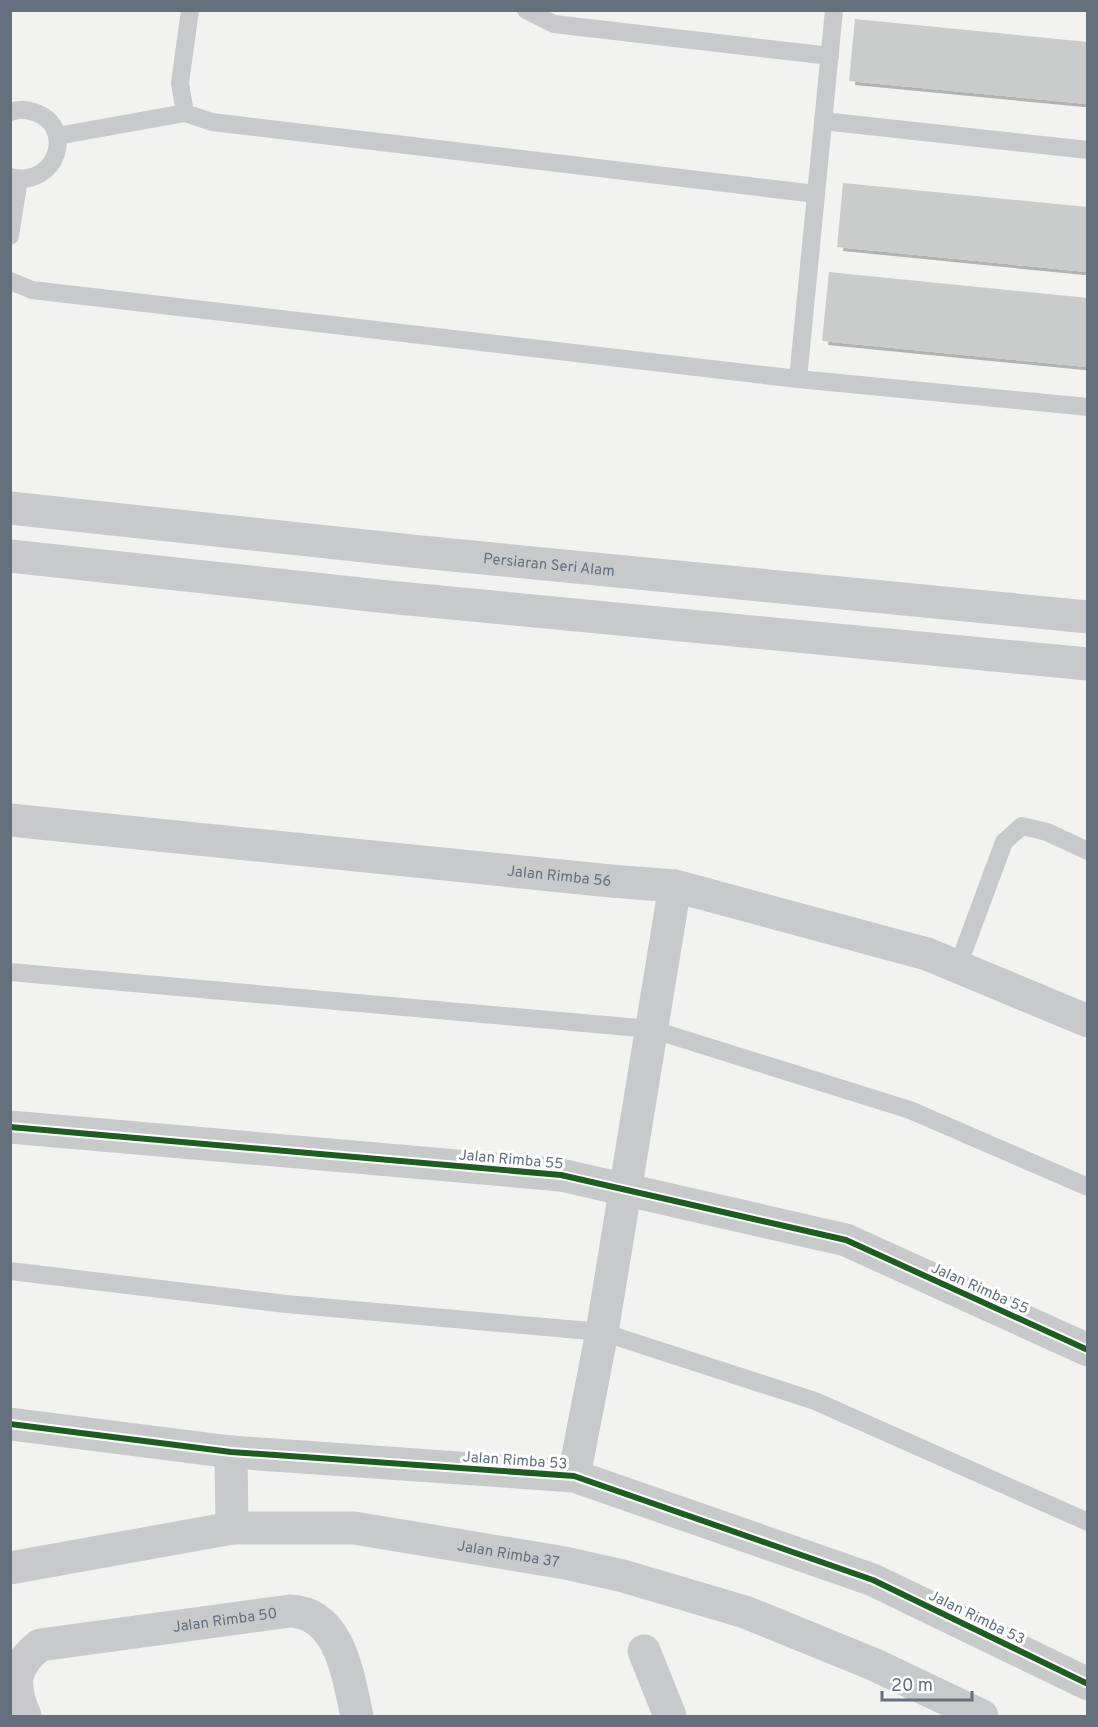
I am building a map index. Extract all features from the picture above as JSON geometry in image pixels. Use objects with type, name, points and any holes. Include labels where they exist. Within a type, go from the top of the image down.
[{"type":"street","name":"Persiaran Seri Alam","points":[[10,508],[421,552],[1088,617]]},
{"type":"street","points":[[18,559],[1088,664]]},
{"type":"street","name":"Jalan Rimba 56","points":[[10,820],[675,886],[927,954],[1088,1021]]},
{"type":"street","points":[[574,1476],[602,1332],[675,886]]},
{"type":"street","name":"Jalan Rimba 55","points":[[10,1127],[561,1174],[846,1240],[1088,1350]]},
{"type":"street","name":"Jalan Rimba 53","points":[[10,1424],[231,1452],[574,1476],[873,1580],[1088,1684]]},
{"type":"street","points":[[231,1452],[232,1528]]},
{"type":"street","name":"Jalan Rimba 37","points":[[10,1568],[232,1528],[354,1528],[565,1563],[623,1576],[745,1612],[873,1664],[982,1716]]},
{"type":"street","name":"Jalan Rimba 50","points":[[26,1716],[17,1697],[16,1679],[20,1665],[26,1656],[40,1645],[290,1611],[302,1611],[317,1618],[329,1630],[345,1665],[357,1716]]},
{"type":"street","points":[[644,1651],[670,1716]]},
{"type":"lane","points":[[185,113],[180,83],[190,10]]},
{"type":"lane","points":[[526,10],[554,24],[830,56]]},
{"type":"lane","points":[[798,379],[834,10]]},
{"type":"lane","points":[[10,236],[15,178],[40,175],[55,158],[58,147],[57,136],[46,118],[27,110],[12,109]]},
{"type":"lane","points":[[57,136],[185,113],[212,122],[816,194]]},
{"type":"lane","points":[[823,121],[1088,150]]},
{"type":"lane","points":[[10,281],[32,290],[798,379],[1088,408]]},
{"type":"lane","points":[[957,966],[1004,842],[1022,826],[1047,832],[1088,851]]},
{"type":"lane","points":[[10,972],[651,1029],[910,1110],[1088,1187]]},
{"type":"lane","points":[[10,1271],[286,1304],[602,1332],[815,1401],[1088,1522]]},
{"type":"building","points":[[855,19],[1088,42],[1088,104],[849,81]]},
{"type":"building","points":[[843,183],[1088,207],[1088,272],[837,247]]},
{"type":"building","points":[[829,272],[1088,298],[1088,367],[822,341]]},
{"type":"cycle path","points":[[10,1127],[561,1175],[846,1240],[1088,1350]]},
{"type":"cycle path","points":[[10,1424],[231,1452],[574,1476],[873,1580],[1088,1684]]}]
